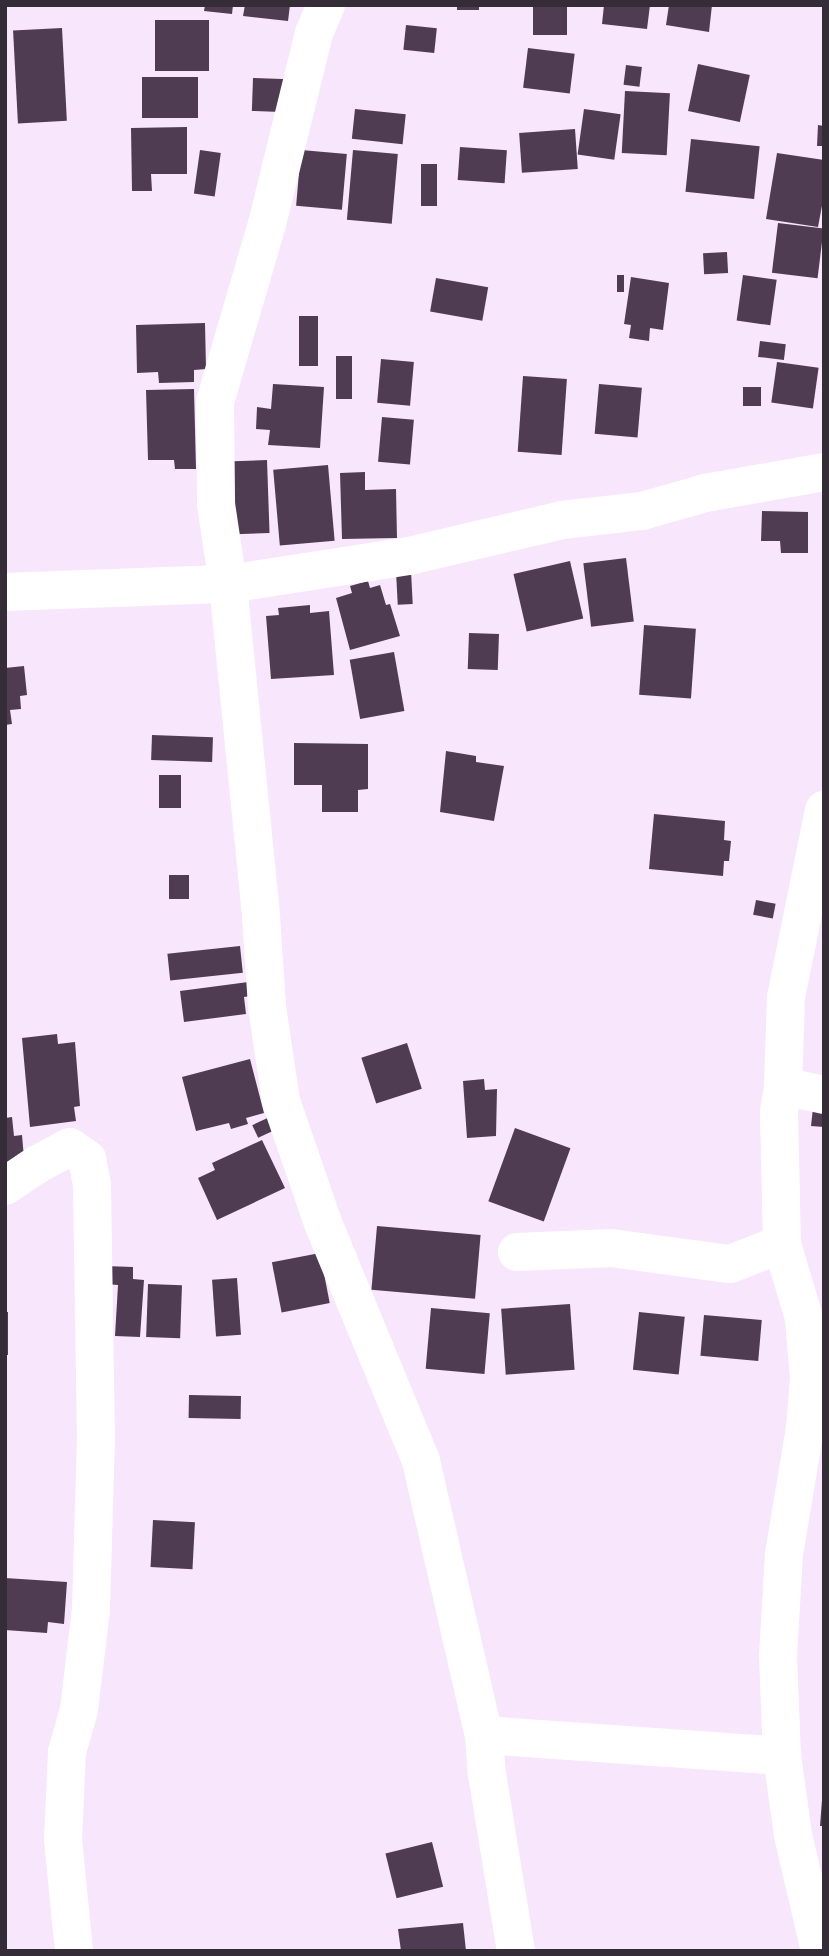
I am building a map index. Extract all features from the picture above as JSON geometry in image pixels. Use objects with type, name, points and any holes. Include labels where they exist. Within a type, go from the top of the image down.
[{"type":"street","points":[[326,5],[314,33],[267,224],[215,402],[216,504],[228,584],[261,916],[267,1007],[281,1101],[323,1223],[421,1461],[484,1735],[487,1774],[516,1951]]},
{"type":"street","points":[[5,592],[228,584],[409,556],[562,520],[642,511],[705,493],[824,472]]},
{"type":"street","points":[[820,1951],[793,1835],[782,1756],[778,1656],[784,1554],[805,1428],[809,1378],[804,1318],[782,1244],[779,1112],[783,1086],[786,997],[824,810]]},
{"type":"street","points":[[783,1086],[824,1095]]},
{"type":"street","points":[[5,1186],[70,1147],[87,1159],[92,1185],[96,1439],[91,1609],[79,1710],[67,1752],[63,1839],[74,1951]]},
{"type":"street","points":[[517,1252],[611,1248],[730,1264],[782,1244]]},
{"type":"street","points":[[484,1735],[782,1756]]},
{"type":"building","points":[[205,5],[233,5],[232,14],[204,11]]},
{"type":"building","points":[[245,5],[290,5],[288,21],[243,16]]},
{"type":"building","points":[[457,5],[479,5],[479,10],[457,10]]},
{"type":"building","points":[[533,5],[567,5],[567,35],[533,35]]},
{"type":"building","points":[[604,5],[650,5],[647,29],[602,24]]},
{"type":"building","points":[[669,5],[712,5],[709,32],[666,25]]},
{"type":"building","points":[[155,20],[209,20],[209,71],[155,71]]},
{"type":"building","points":[[406,25],[437,28],[434,53],[403,50]]},
{"type":"building","points":[[62,28],[67,121],[18,123],[13,31]]},
{"type":"building","points":[[528,48],[575,54],[570,93],[523,88]]},
{"type":"building","points":[[698,64],[750,75],[740,122],[688,111]]},
{"type":"building","points":[[626,65],[642,67],[639,87],[624,85]]},
{"type":"building","points":[[142,77],[198,77],[198,118],[142,118]]},
{"type":"building","points":[[253,78],[289,79],[288,112],[252,111]]},
{"type":"building","points":[[625,91],[670,93],[667,155],[622,153]]},
{"type":"building","points":[[355,109],[406,114],[403,144],[352,139]]},
{"type":"building","points":[[584,109],[621,114],[614,160],[578,155]]},
{"type":"building","points":[[818,125],[824,126],[824,146],[817,146]]},
{"type":"building","points":[[187,127],[187,174],[151,174],[152,191],[132,191],[131,128]]},
{"type":"building","points":[[575,129],[578,169],[522,173],[519,133]]},
{"type":"building","points":[[691,139],[760,146],[754,199],[685,192]]},
{"type":"building","points":[[460,147],[507,150],[505,183],[458,180]]},
{"type":"building","points":[[200,150],[221,153],[215,196],[194,194]]},
{"type":"building","points":[[301,150],[347,154],[342,210],[296,206]]},
{"type":"building","points":[[353,150],[398,154],[392,224],[347,220]]},
{"type":"building","points":[[777,153],[824,160],[824,195],[818,227],[766,219]]},
{"type":"building","points":[[421,164],[437,164],[437,206],[421,206]]},
{"type":"building","points":[[778,223],[824,229],[818,278],[772,273]]},
{"type":"building","points":[[727,252],[728,273],[704,274],[703,253]]},
{"type":"building","points":[[617,275],[624,275],[624,292],[617,292]]},
{"type":"building","points":[[743,275],[777,280],[770,325],[737,321]]},
{"type":"building","points":[[631,277],[669,283],[663,330],[650,328],[649,341],[629,338],[631,325],[624,324]]},
{"type":"building","points":[[436,278],[488,287],[482,321],[430,311]]},
{"type":"building","points":[[299,316],[318,316],[318,366],[299,366]]},
{"type":"building","points":[[205,323],[206,369],[194,370],[194,382],[159,383],[158,372],[137,373],[136,325]]},
{"type":"building","points":[[760,341],[786,344],[784,360],[758,357]]},
{"type":"building","points":[[336,356],[352,356],[352,399],[336,399]]},
{"type":"building","points":[[381,359],[414,362],[410,406],[377,403]]},
{"type":"building","points":[[777,362],[819,368],[813,408],[771,403]]},
{"type":"building","points":[[523,376],[567,379],[562,455],[518,452]]},
{"type":"building","points":[[273,384],[324,387],[320,448],[268,445],[270,430],[256,429],[257,407],[271,409]]},
{"type":"building","points":[[599,384],[642,388],[637,438],[595,434]]},
{"type":"building","points":[[743,387],[761,387],[761,406],[743,406]]},
{"type":"building","points":[[194,389],[196,469],[175,469],[174,460],[148,460],[146,390]]},
{"type":"building","points":[[382,417],[414,420],[410,465],[378,462]]},
{"type":"building","points":[[267,460],[270,533],[229,534],[226,461]]},
{"type":"building","points":[[328,465],[335,541],[280,546],[273,470]]},
{"type":"building","points":[[365,472],[365,490],[396,489],[397,538],[342,539],[340,473]]},
{"type":"building","points":[[762,511],[808,512],[808,553],[781,553],[780,541],[761,541]]},
{"type":"building","points":[[626,558],[634,622],[591,627],[583,563]]},
{"type":"building","points":[[570,561],[583,618],[527,632],[513,574]]},
{"type":"building","points":[[411,571],[413,604],[398,605],[396,572]]},
{"type":"building","points":[[368,581],[370,588],[380,585],[386,605],[390,604],[400,636],[350,650],[336,598],[352,593],[350,586]]},
{"type":"building","points":[[310,605],[310,613],[329,611],[334,675],[271,679],[266,616],[279,615],[278,608]]},
{"type":"building","points":[[644,625],[696,629],[691,698],[639,695]]},
{"type":"building","points":[[469,633],[499,634],[498,670],[468,669]]},
{"type":"building","points":[[394,652],[404,711],[360,719],[350,660]]},
{"type":"building","points":[[24,666],[27,695],[20,696],[21,709],[10,710],[12,724],[5,725],[5,668]]},
{"type":"building","points":[[152,735],[213,737],[212,762],[151,760]]},
{"type":"building","points":[[294,743],[368,744],[368,789],[358,790],[358,812],[322,812],[322,785],[294,785]]},
{"type":"building","points":[[446,751],[476,756],[476,762],[504,766],[494,821],[440,812]]},
{"type":"building","points":[[159,775],[181,775],[181,808],[159,808]]},
{"type":"building","points":[[654,814],[725,821],[724,840],[731,841],[729,861],[724,861],[723,876],[649,869]]},
{"type":"building","points":[[169,875],[189,875],[189,899],[169,899]]},
{"type":"building","points":[[756,900],[776,904],[773,919],[753,915]]},
{"type":"building","points":[[240,946],[243,973],[170,980],[167,954]]},
{"type":"building","points":[[256,981],[258,995],[244,997],[246,1014],[184,1022],[180,991]]},
{"type":"building","points":[[57,1034],[58,1044],[75,1042],[80,1106],[74,1107],[76,1121],[30,1127],[22,1038]]},
{"type":"building","points":[[407,1043],[422,1089],[376,1103],[361,1058]]},
{"type":"building","points":[[250,1059],[264,1113],[246,1118],[248,1124],[231,1129],[229,1123],[196,1131],[182,1077]]},
{"type":"building","points":[[484,1079],[485,1090],[497,1089],[496,1136],[467,1138],[463,1081]]},
{"type":"building","points":[[813,1108],[824,1109],[824,1127],[811,1126]]},
{"type":"building","points":[[274,1115],[280,1128],[258,1138],[252,1125]]},
{"type":"building","points":[[12,1117],[14,1136],[22,1135],[24,1158],[5,1173],[5,1118]]},
{"type":"building","points":[[515,1128],[570,1148],[544,1221],[488,1201]]},
{"type":"building","points":[[262,1140],[285,1188],[217,1220],[198,1178],[215,1170],[212,1163]]},
{"type":"building","points":[[377,1226],[481,1235],[475,1299],[371,1290]]},
{"type":"building","points":[[320,1253],[330,1303],[282,1312],[272,1262]]},
{"type":"building","points":[[105,1266],[133,1267],[133,1279],[144,1280],[140,1337],[115,1336],[118,1285],[105,1284]]},
{"type":"building","points":[[237,1278],[241,1335],[216,1337],[212,1280]]},
{"type":"building","points":[[148,1284],[182,1285],[180,1338],[146,1337]]},
{"type":"building","points":[[570,1304],[575,1370],[506,1375],[501,1309]]},
{"type":"building","points":[[431,1308],[490,1313],[484,1374],[426,1369]]},
{"type":"building","points":[[5,1312],[8,1312],[8,1355],[5,1355]]},
{"type":"building","points":[[639,1312],[685,1317],[679,1374],[633,1370]]},
{"type":"building","points":[[704,1315],[762,1320],[758,1361],[700,1356]]},
{"type":"building","points":[[189,1395],[241,1396],[241,1419],[189,1418]]},
{"type":"building","points":[[153,1520],[195,1522],[192,1569],[151,1567]]},
{"type":"building","points":[[5,1578],[67,1582],[64,1624],[48,1622],[47,1633],[5,1630]]},
{"type":"building","points":[[822,1800],[824,1826],[820,1826]]},
{"type":"building","points":[[432,1842],[443,1887],[397,1898],[385,1854]]},
{"type":"building","points":[[463,1923],[466,1951],[401,1951],[398,1929]]}]
